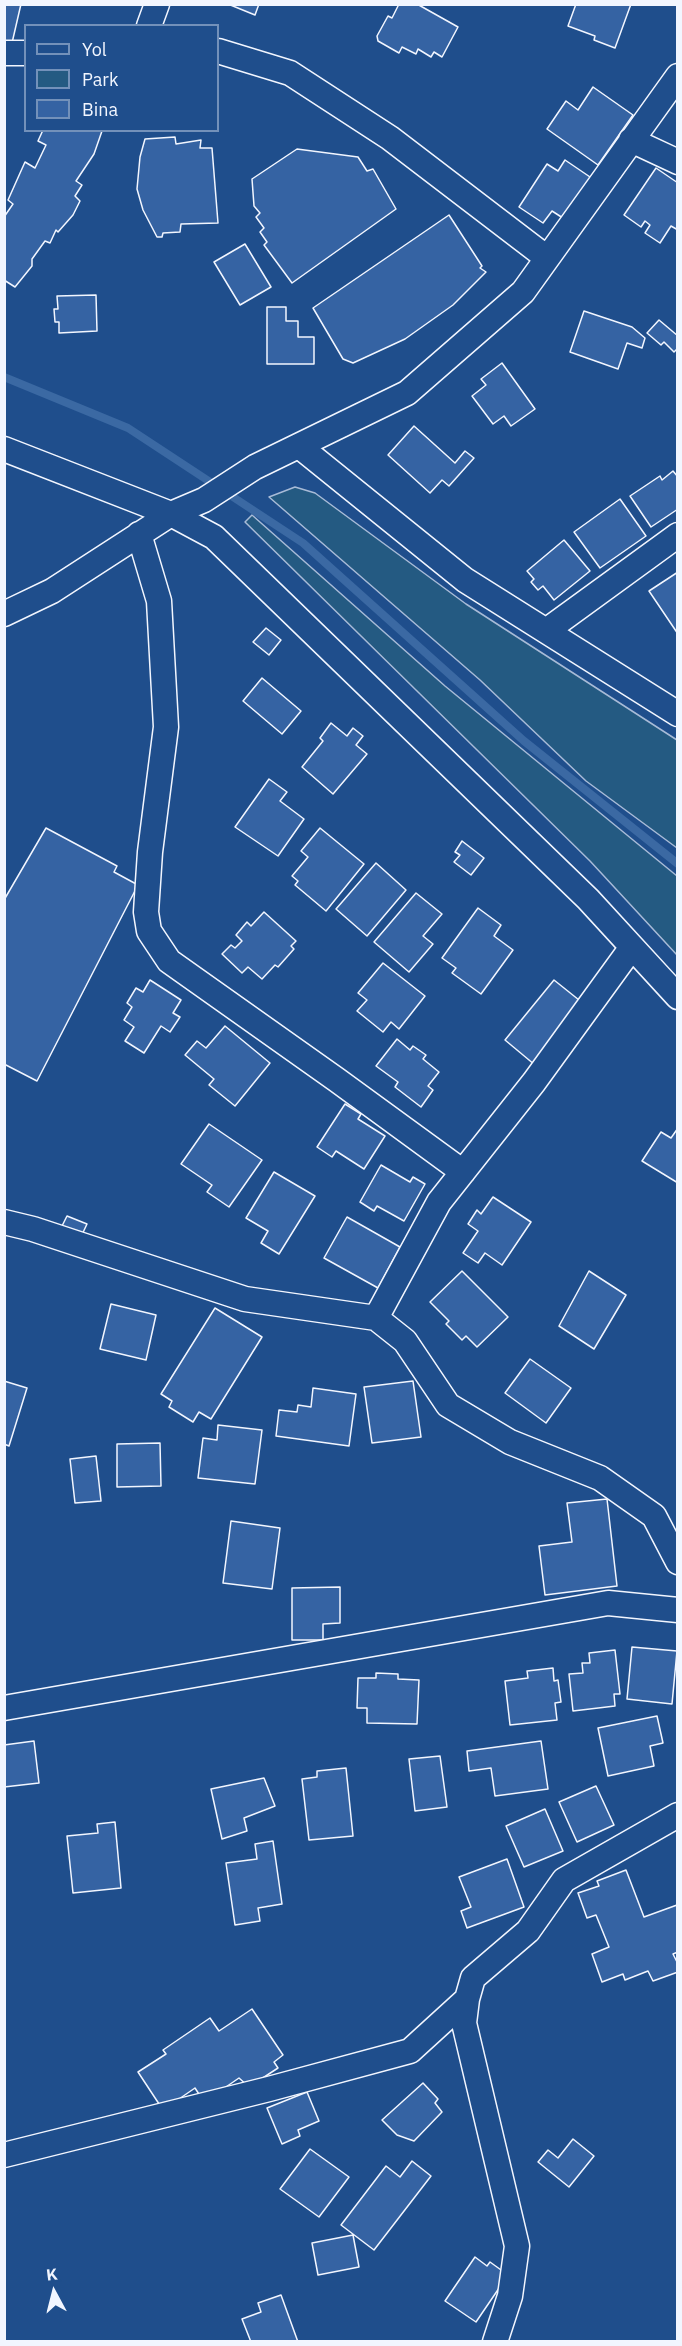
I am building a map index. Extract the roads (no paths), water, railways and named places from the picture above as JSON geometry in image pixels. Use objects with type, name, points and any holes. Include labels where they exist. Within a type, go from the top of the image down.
[{"type":"street","points":[[150,24],[157,4]]},
{"type":"street","points":[[219,51],[290,73],[390,138],[547,258]]},
{"type":"street","points":[[4,53],[24,53]]},
{"type":"street","points":[[4,614],[52,591],[171,514],[204,500],[255,467],[407,393],[523,292],[678,76]]},
{"type":"street","points":[[631,140],[678,162]]},
{"type":"street","points":[[298,446],[465,580],[678,714]]},
{"type":"street","points":[[4,449],[171,514],[214,537],[588,899],[678,997]]},
{"type":"street","points":[[139,534],[159,601],[166,727],[150,852],[146,912],[148,931],[169,961],[463,1172]]},
{"type":"street","points":[[546,631],[678,535]]},
{"type":"street","points":[[376,1318],[439,1202],[534,1082],[632,947]]},
{"type":"street","points":[[4,1222],[33,1229],[245,1299],[376,1318],[405,1341],[448,1405],[510,1442],[600,1478],[654,1516],[678,1562]]},
{"type":"street","points":[[4,1708],[608,1603],[678,1611]]},
{"type":"street","points":[[495,2342],[510,2296],[517,2246],[464,2023],[466,1999],[472,1978],[528,1931],[564,1880],[678,1815]]},
{"type":"street","points":[[4,2155],[269,2089],[410,2050],[466,1999]]},
{"type":"waterway","points":[[4,377],[128,428],[303,543],[524,741],[678,864]]}]
